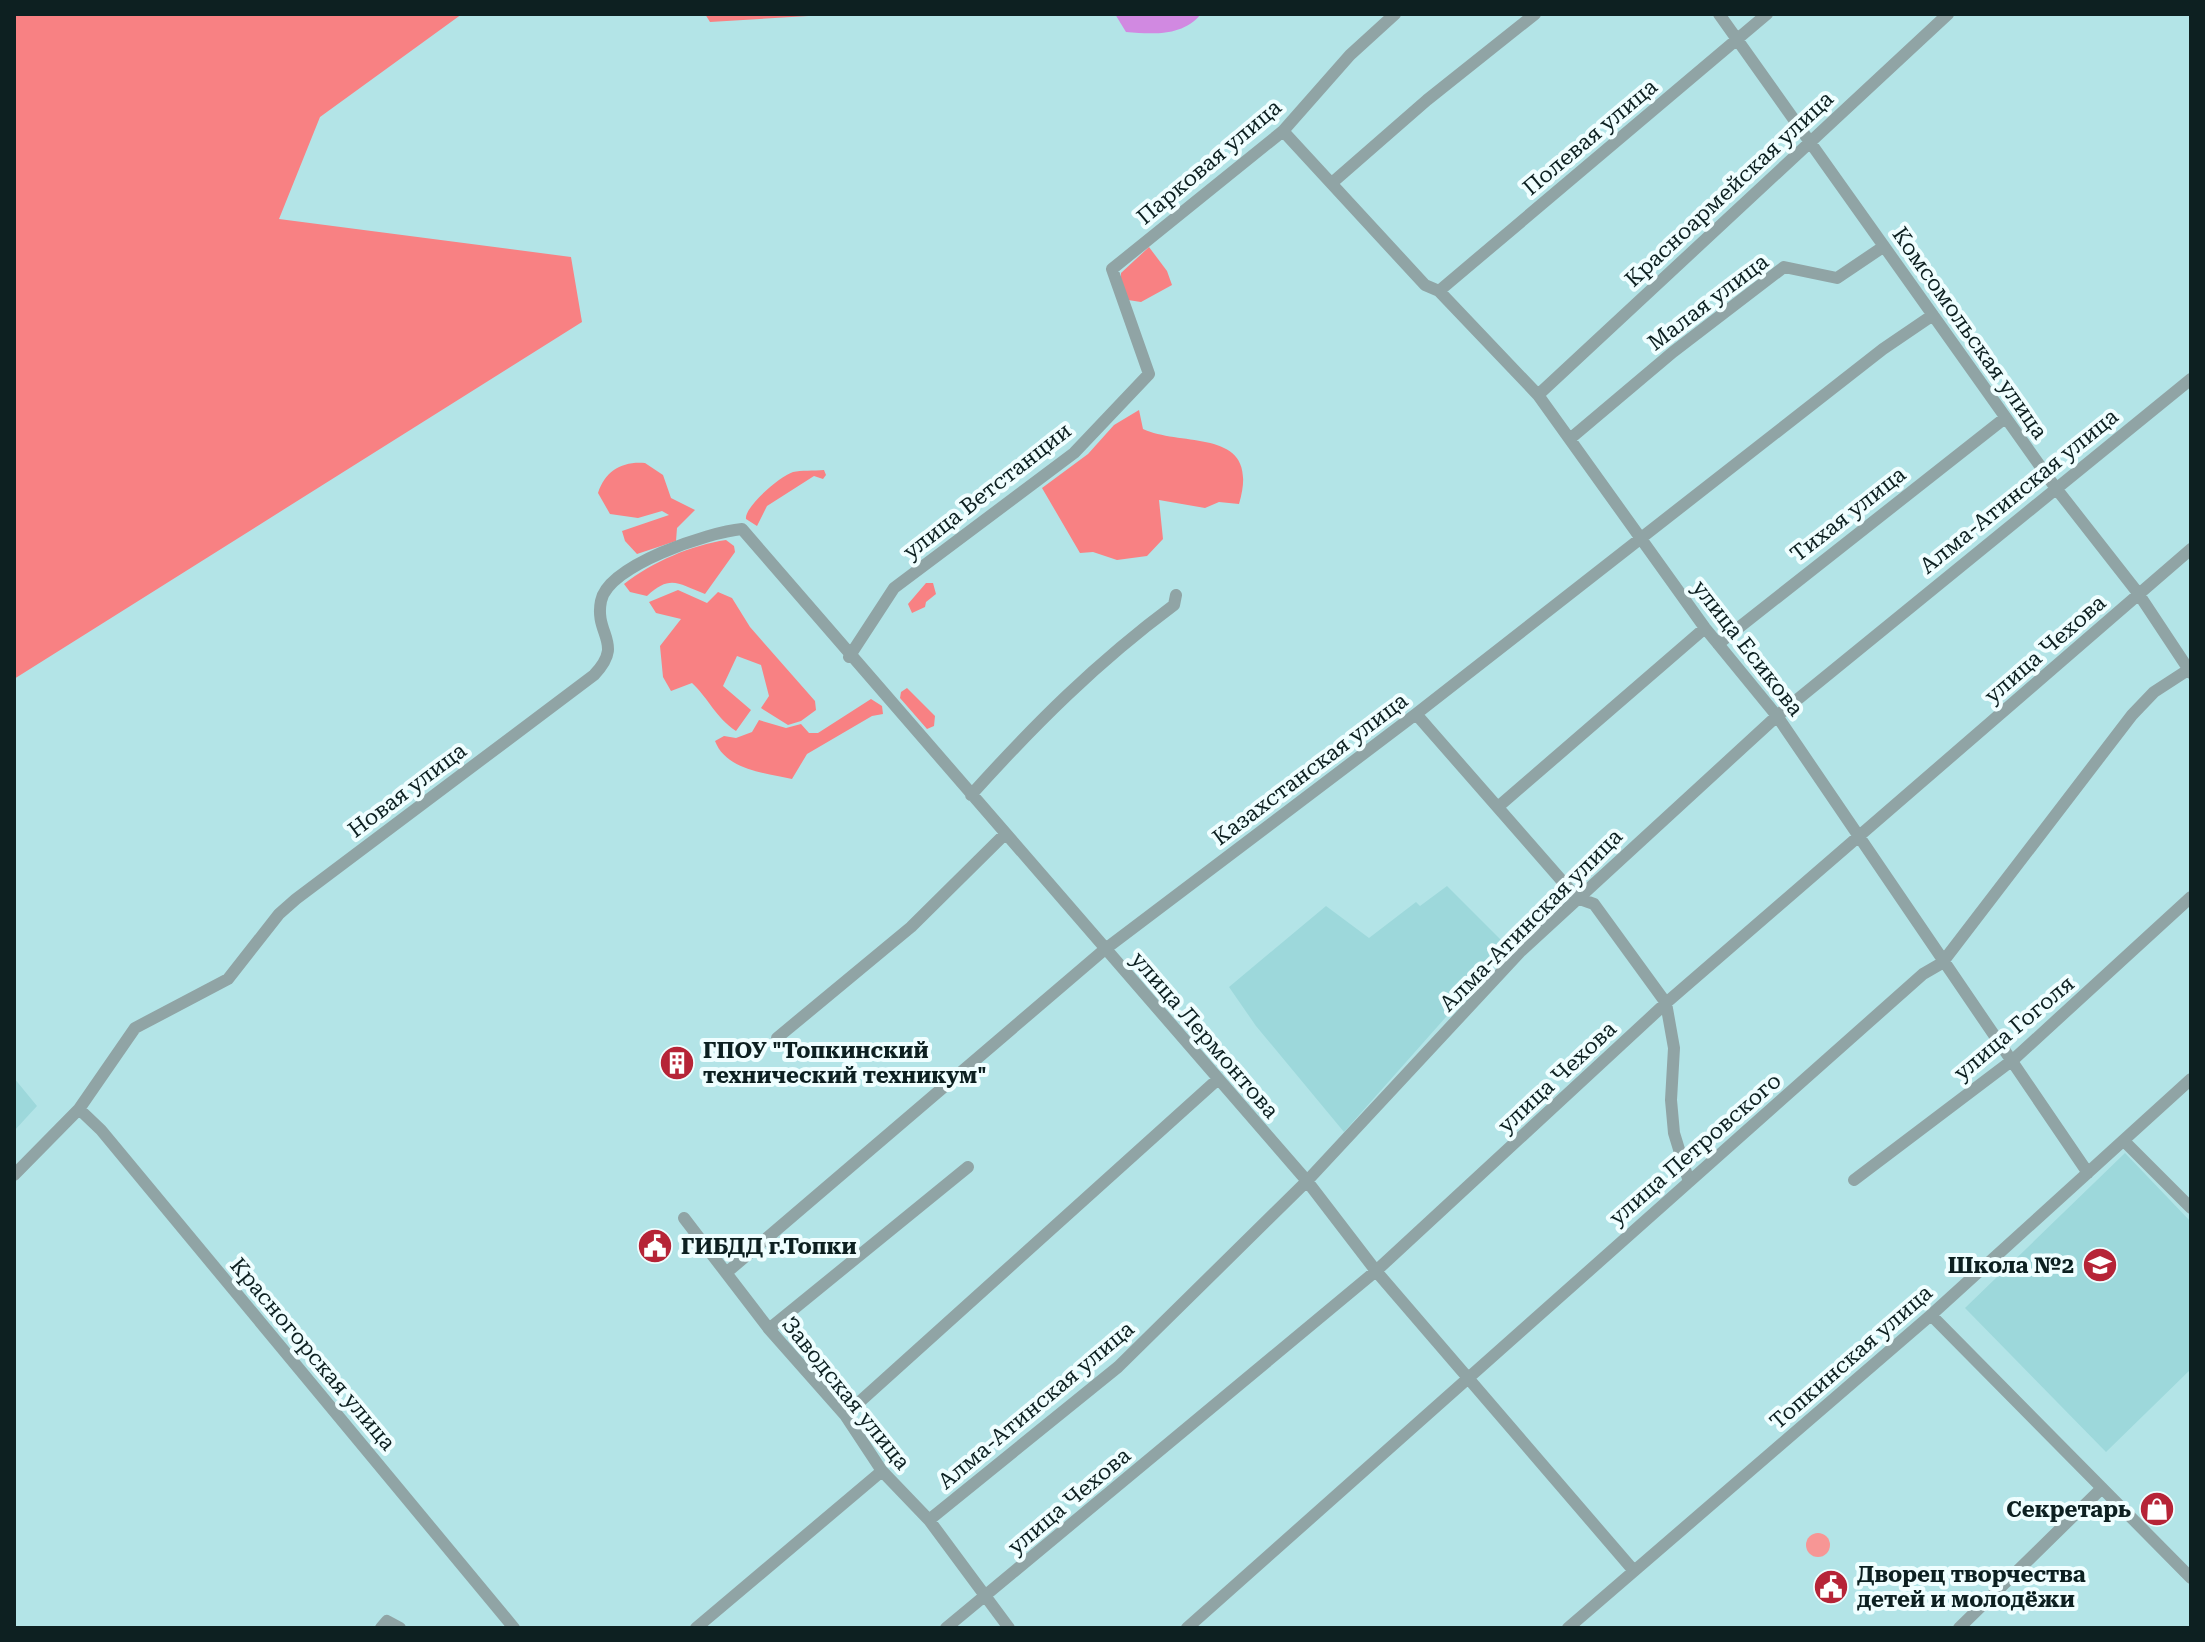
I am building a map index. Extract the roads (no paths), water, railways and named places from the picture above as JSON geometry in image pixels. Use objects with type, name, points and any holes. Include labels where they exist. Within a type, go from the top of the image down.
[{"type":"street","name":"Парковая улица","points":[[1112,269],[1283,131],[1350,55],[1395,14]]},
{"type":"street","points":[[1333,182],[1427,100],[1535,14]]},
{"type":"street","name":"Комсомольская улица","points":[[1719,14],[2005,418],[2138,593],[2190,670]]},
{"type":"street","name":"Полевая улица","points":[[1439,291],[1767,14]]},
{"type":"street","name":"Красноармейская улица","points":[[1538,395],[1948,14]]},
{"type":"street","name":"улица Есикова","points":[[1283,131],[1425,285],[1439,291],[1538,395],[1705,628],[1777,716],[1862,837],[1942,963],[2014,1059],[2088,1173]]},
{"type":"street","name":"Малая улица","points":[[1571,438],[1673,352],[1784,267],[1837,278],[1883,247]]},
{"type":"street","name":"улица Ветстанции","points":[[849,657],[894,588],[1074,453],[1149,374],[1112,269]]},
{"type":"street","name":"Казахстанская улица","points":[[726,1273],[1104,950],[1416,714],[1883,349],[1933,315]]},
{"type":"street","name":"Алма-Атинская улица","points":[[929,1520],[1118,1367],[1307,1181],[1521,951],[1777,716],[2191,379]]},
{"type":"street","name":"Тихая улица","points":[[1718,644],[2005,418]]},
{"type":"street","name":"улица Лермонтова","points":[[742,529],[849,657],[1307,1181],[1376,1271],[1634,1571]]},
{"type":"street","name":"Новая улица","points":[[79,1109],[135,1028],[228,979],[279,914],[296,899],[594,675],[608,661],[610,648],[600,605],[609,585],[633,568],[707,534],[742,529]]},
{"type":"street","name":"улица Чехова","points":[[946,1628],[1376,1271],[1666,1003],[1862,837],[2191,549]]},
{"type":"street","points":[[971,795],[1039,721],[1110,652],[1174,605],[1176,595]]},
{"type":"street","points":[[1499,806],[1705,628]]},
{"type":"street","name":"улица Петровского","points":[[1187,1628],[1923,974],[1942,963],[2132,715],[2154,692],[2190,670]]},
{"type":"street","points":[[1416,714],[1577,898],[1594,904],[1666,1003],[1674,1048],[1671,1100],[1674,1133],[1689,1182]]},
{"type":"street","points":[[777,1038],[911,927],[1005,834]]},
{"type":"street","name":"улица Гоголя","points":[[1854,1180],[2014,1059],[2191,897]]},
{"type":"street","name":"Топкинская улица","points":[[1568,1628],[1931,1315],[2191,1079]]},
{"type":"street","points":[[845,1415],[1217,1080]]},
{"type":"street","points":[[14,1175],[79,1109]]},
{"type":"street","name":"Красногорская улица","points":[[79,1109],[101,1130],[514,1628]]},
{"type":"street","points":[[2124,1141],[2191,1208]]},
{"type":"street","points":[[769,1329],[968,1167]]},
{"type":"street","name":"Заводская улица","points":[[684,1218],[769,1329],[845,1415],[882,1471],[929,1520],[1009,1628]]},
{"type":"street","points":[[1931,1315],[2191,1578]]},
{"type":"street","points":[[696,1628],[882,1471]]},
{"type":"street","points":[[1959,1628],[2102,1488]]},
{"type":"street","points":[[381,1628],[387,1621],[400,1628]]},
{"type":"place","name":"ГПОУ \"Топкинский технический техникум\"","points":[[677,1063]]},
{"type":"place","name":"ГИБДД г.Топки","points":[[655,1246]]},
{"type":"place","name":"Школа №2","points":[[2100,1265]]},
{"type":"place","name":"Секретарь","points":[[2157,1509]]},
{"type":"place","name":"Дворец творчества детей и молодёжи","points":[[1831,1587]]}]
